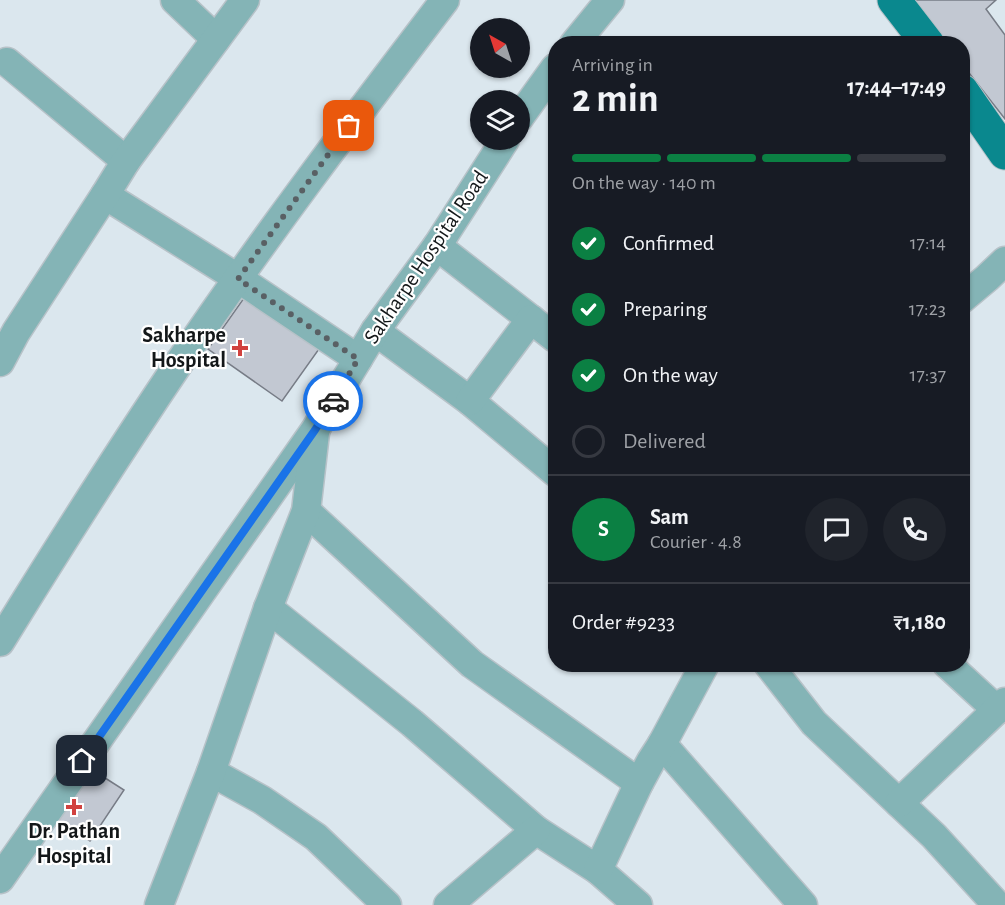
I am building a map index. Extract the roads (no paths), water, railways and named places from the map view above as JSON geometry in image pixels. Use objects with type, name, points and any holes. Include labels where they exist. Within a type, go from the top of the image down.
[{"type":"main road","points":[[894,0],[922,36]]},
{"type":"main road","points":[[970,103],[1005,153]]},
{"type":"street","points":[[175,0],[216,39]]},
{"type":"street","points":[[0,362],[8,326],[245,0]]},
{"type":"street","points":[[0,642],[179,363],[314,174],[445,0]]},
{"type":"street","points":[[580,36],[609,0]]},
{"type":"street","points":[[7,62],[126,161]]},
{"type":"street","points":[[530,104],[548,82]]},
{"type":"street","name":"Sakharpe Hospital Road","points":[[0,879],[315,430],[375,331],[436,246],[498,150]]},
{"type":"street","points":[[105,195],[238,279],[358,359]]},
{"type":"street","points":[[436,246],[548,332]]},
{"type":"street","points":[[970,289],[987,278],[1005,261]]},
{"type":"street","points":[[470,401],[531,319]]},
{"type":"street","points":[[375,331],[470,401],[548,466]]},
{"type":"street","points":[[159,905],[211,772],[268,608],[306,511],[315,430]]},
{"type":"street","points":[[306,511],[472,664],[639,783]]},
{"type":"street","points":[[268,608],[412,723],[536,830],[598,870],[638,905]]},
{"type":"street","points":[[598,870],[639,783],[701,672]]},
{"type":"street","points":[[774,672],[814,723],[934,836],[997,905]]},
{"type":"street","points":[[899,803],[1001,706],[957,672]]},
{"type":"street","points":[[662,744],[803,905]]},
{"type":"street","points":[[211,772],[262,800],[316,837],[387,905]]},
{"type":"street","points":[[448,905],[536,830]]},
{"type":"place","name":"Sakharpe Hospital","points":[[240,348]]},
{"type":"place","name":"Dr. Pathan Hospital","points":[[74,807]]}]
